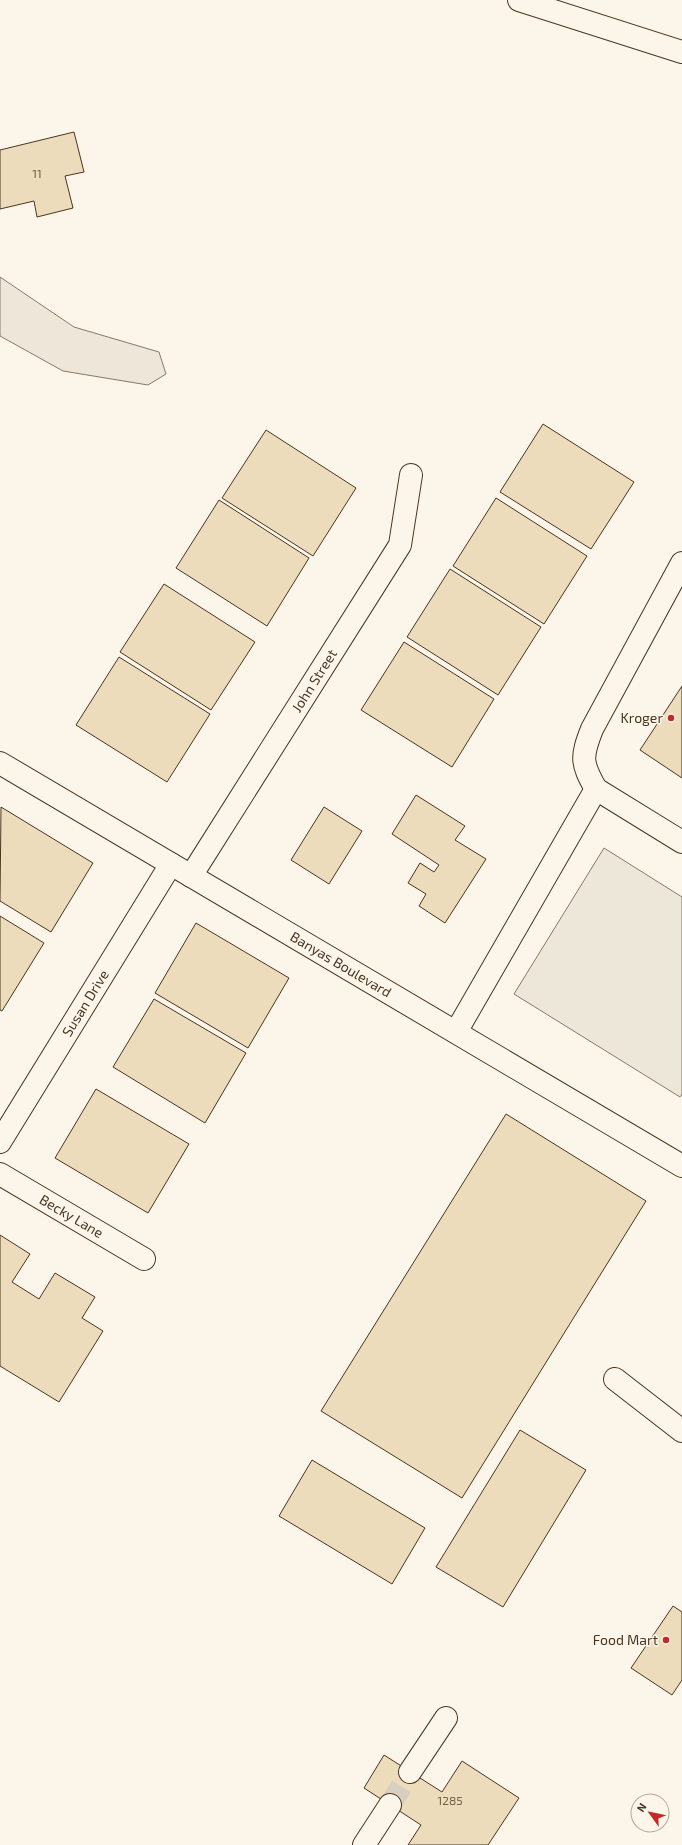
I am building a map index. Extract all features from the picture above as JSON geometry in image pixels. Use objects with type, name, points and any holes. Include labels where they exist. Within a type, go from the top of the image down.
[{"type":"street","points":[[519,0],[682,52]]},
{"type":"street","name":"John Street","points":[[191,876],[400,545],[411,475]]},
{"type":"street","points":[[682,563],[592,729],[583,751],[585,771],[596,789],[682,842]]},
{"type":"street","name":"Banyas Boulevard","points":[[0,763],[456,1032],[679,1158]]},
{"type":"street","points":[[456,1032],[596,789]]},
{"type":"street","name":"Susan Drive","points":[[0,1142],[172,864]]},
{"type":"street","name":"Becky Lane","points":[[0,1174],[144,1259]]},
{"type":"street","points":[[615,1379],[682,1431]]},
{"type":"street","points":[[410,1772],[446,1718]]},
{"type":"street","points":[[364,1845],[390,1805]]},
{"type":"shaded area","points":[[0,277],[74,327],[159,352],[166,374],[148,385],[63,371],[0,336]]},
{"type":"shaded area","points":[[604,848],[682,897],[682,1094],[680,1097],[514,994]]},
{"type":"building","points":[[74,132],[84,172],[65,176],[73,208],[37,217],[34,201],[0,209],[0,150]]},
{"type":"building","points":[[543,424],[634,482],[591,549],[500,492]]},
{"type":"building","points":[[266,430],[356,488],[313,556],[222,498]]},
{"type":"building","points":[[496,498],[587,556],[544,624],[453,566]]},
{"type":"building","points":[[219,500],[309,558],[267,626],[176,568]]},
{"type":"building","points":[[450,569],[541,627],[498,695],[407,637]]},
{"type":"building","points":[[164,584],[255,642],[211,710],[120,652]]},
{"type":"building","points":[[404,642],[494,699],[452,767],[361,710]]},
{"type":"building","points":[[119,657],[210,714],[167,782],[76,725]]},
{"type":"building","name":"Kroger","points":[[682,686],[682,778],[640,750]]},
{"type":"building","points":[[416,795],[465,826],[455,840],[486,859],[445,923],[419,906],[426,894],[408,883],[420,863],[434,872],[439,865],[392,834]]},
{"type":"building","points":[[1,807],[93,863],[51,932],[0,901]]},
{"type":"building","points":[[324,807],[362,831],[329,884],[291,860]]},
{"type":"building","points":[[0,916],[44,943],[2,1011],[0,1010]]},
{"type":"building","points":[[196,923],[289,978],[248,1048],[155,993]]},
{"type":"building","points":[[154,999],[246,1053],[205,1123],[113,1067]]},
{"type":"building","points":[[96,1089],[189,1144],[148,1213],[55,1158]]},
{"type":"building","points":[[506,1114],[646,1201],[462,1498],[321,1411]]},
{"type":"building","points":[[0,1235],[30,1254],[12,1282],[39,1299],[55,1273],[95,1297],[82,1318],[103,1331],[59,1402],[0,1366]]},
{"type":"building","points":[[520,1430],[586,1470],[503,1607],[436,1567]]},
{"type":"building","points":[[312,1460],[425,1528],[392,1584],[279,1516]]},
{"type":"building","name":"Food Mart","points":[[673,1606],[682,1612],[682,1680],[672,1695],[631,1668]]},
{"type":"building","points":[[384,1755],[442,1792],[462,1761],[519,1798],[488,1845],[408,1845],[421,1825],[364,1788]]},
{"type":"tunnel","points":[[390,1805],[410,1772]]},
{"type":"place","name":"Kroger","points":[[671,718]]},
{"type":"place","name":"Food Mart","points":[[666,1640]]}]
